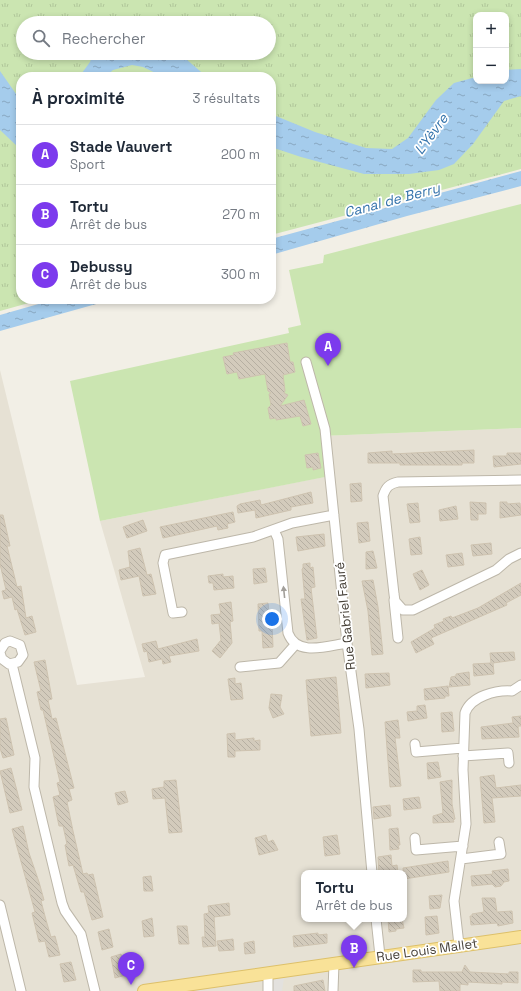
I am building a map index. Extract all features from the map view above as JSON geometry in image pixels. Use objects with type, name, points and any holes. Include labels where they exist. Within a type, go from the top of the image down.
[{"type":"main road","name":"Rue Louis Mallet","points":[[144,991],[521,937]]},
{"type":"street","name":"Rue Gabriel Fauré","points":[[306,362],[325,429],[347,643],[359,729],[372,870]]},
{"type":"street","points":[[398,638],[383,496],[386,488],[391,483],[398,482],[521,480]]},
{"type":"street","points":[[182,612],[173,614],[162,563],[165,555],[253,537],[292,523],[334,515]]},
{"type":"street","points":[[274,530],[278,539],[288,633],[291,641],[295,645],[306,648],[347,643]]},
{"type":"street","points":[[394,594],[395,601],[403,610],[413,610],[496,570],[509,559],[521,552]]},
{"type":"street","points":[[10,641],[20,645],[23,655],[18,662],[12,664],[5,662],[2,659],[1,648],[10,641]]},
{"type":"street","points":[[240,667],[279,663],[295,645]]},
{"type":"street","points":[[12,664],[35,758],[34,787],[62,903],[65,911],[81,934],[95,991]]},
{"type":"street","points":[[459,945],[454,901],[466,824],[463,752],[465,715],[470,704],[478,699],[502,690],[512,691],[521,685]]},
{"type":"street","points":[[415,744],[416,752],[508,753],[509,763]]},
{"type":"street","points":[[415,838],[416,850],[463,846]]},
{"type":"street","points":[[461,859],[501,854],[500,842]]},
{"type":"street","points":[[0,905],[20,991]]},
{"type":"street","points":[[376,922],[380,956]]},
{"type":"street","points":[[333,991],[334,963]]},
{"type":"street","points":[[268,974],[268,991]]},
{"type":"shaded area","points":[[0,370],[77,685],[145,677],[100,521],[324,477],[321,436],[521,428],[521,991],[0,991]]},
{"type":"shaded area","points":[[521,942],[521,945],[452,954],[449,951]]},
{"type":"shaded area","points":[[284,978],[282,991],[268,991],[269,980]]},
{"type":"green space","points":[[0,0],[521,0],[521,169],[276,234],[276,72],[16,72],[16,304],[25,304],[0,311]]},
{"type":"green space","points":[[521,204],[521,428],[321,436],[325,477],[100,521],[70,381],[289,333],[288,328],[301,325],[289,270],[323,263],[324,255]]},
{"type":"water","points":[[91,60],[187,60],[201,72],[154,72],[143,67],[132,65],[111,72],[83,72]]},
{"type":"water","name":"L'Yèvre","points":[[521,69],[521,96],[504,101],[473,144],[454,164],[439,170],[409,174],[364,174],[276,149],[276,116],[315,132],[366,148],[392,149],[408,138],[436,100],[454,83],[473,78],[473,84],[509,84],[509,70]]},
{"type":"water","points":[[0,71],[16,94],[16,145],[0,130]]},
{"type":"water","points":[[521,171],[521,186],[407,216],[276,254],[276,238]]},
{"type":"water","points":[[38,304],[96,304],[0,331],[0,315]]},
{"type":"building","points":[[287,343],[290,362],[293,362],[295,372],[283,375],[284,393],[288,395],[280,406],[304,400],[311,424],[303,426],[300,416],[276,420],[276,418],[270,419],[268,408],[271,405],[269,394],[271,393],[268,391],[265,374],[239,379],[237,372],[227,374],[223,357],[234,355],[233,353]]},
{"type":"building","points":[[474,450],[474,463],[462,463],[462,465],[400,465],[400,463],[368,463],[368,453],[392,451],[392,454]]},
{"type":"building","points":[[318,453],[321,468],[313,470],[313,467],[307,468],[305,455]]},
{"type":"building","points":[[507,453],[521,453],[521,464],[494,467],[493,456],[507,456]]},
{"type":"building","points":[[361,483],[362,501],[351,502],[350,484]]},
{"type":"building","points":[[311,492],[313,503],[291,507],[291,510],[256,518],[255,510],[238,513],[237,506],[240,504],[260,500],[261,505]]},
{"type":"building","points":[[470,502],[486,503],[486,514],[478,514],[478,520],[471,520]]},
{"type":"building","points":[[500,502],[507,502],[507,504],[520,503],[521,515],[500,518]]},
{"type":"building","points":[[418,503],[420,522],[410,523],[407,504]]},
{"type":"building","points":[[456,506],[458,519],[440,521],[439,510]]},
{"type":"building","points":[[233,512],[235,522],[227,524],[228,528],[218,530],[217,526],[163,538],[160,527]]},
{"type":"building","points":[[0,515],[3,515],[10,546],[7,546],[17,587],[21,586],[26,618],[32,616],[36,632],[25,635],[17,609],[15,610],[12,597],[4,599],[2,591],[6,590],[0,564]]},
{"type":"building","points":[[143,520],[147,531],[127,538],[123,527]]},
{"type":"building","points":[[368,522],[370,541],[359,543],[357,523]]},
{"type":"building","points":[[324,534],[325,546],[298,551],[296,537]]},
{"type":"building","points":[[420,537],[422,554],[411,555],[409,539]]},
{"type":"building","points":[[491,543],[492,554],[473,556],[471,545]]},
{"type":"building","points":[[140,548],[147,575],[151,574],[156,594],[143,596],[139,576],[121,580],[119,570],[130,567],[128,551]]},
{"type":"building","points":[[373,551],[377,568],[366,569],[366,552]]},
{"type":"building","points":[[462,553],[464,565],[448,567],[446,555]]},
{"type":"building","points":[[310,563],[310,568],[313,567],[315,587],[311,588],[317,638],[307,640],[301,599],[305,599],[302,569],[303,564]]},
{"type":"building","points":[[265,568],[267,582],[254,584],[253,569]]},
{"type":"building","points":[[422,570],[429,585],[420,590],[413,574]]},
{"type":"building","points":[[223,574],[223,577],[233,576],[234,588],[214,590],[213,583],[209,583],[208,576]]},
{"type":"building","points":[[373,580],[378,607],[383,654],[372,655],[368,611],[362,581]]},
{"type":"building","points":[[521,583],[521,595],[506,603],[507,605],[431,638],[434,644],[416,653],[411,642],[435,628],[434,625],[444,621],[443,619],[451,616],[452,618],[478,608]]},
{"type":"building","points":[[231,602],[233,621],[230,622],[232,643],[220,658],[212,651],[221,640],[219,623],[212,624],[211,615],[221,614],[219,604]]},
{"type":"building","points":[[268,603],[270,623],[272,623],[273,647],[263,648],[262,631],[259,631],[258,604]]},
{"type":"building","points":[[197,639],[199,651],[169,656],[171,662],[163,664],[162,659],[149,662],[147,651],[144,652],[142,644],[156,641],[158,649]]},
{"type":"building","points":[[514,652],[515,660],[493,663],[494,674],[474,676],[473,664],[491,663],[490,653]]},
{"type":"building","points":[[45,660],[52,699],[48,700],[52,719],[56,718],[74,788],[69,789],[72,800],[67,802],[73,831],[83,874],[93,874],[103,917],[92,920],[84,892],[81,892],[73,865],[69,866],[65,845],[67,844],[63,826],[59,826],[53,797],[60,795],[57,783],[60,782],[43,710],[41,710],[37,692],[41,691],[34,662]]},
{"type":"building","points":[[469,672],[470,685],[449,687],[451,677],[456,676],[456,674]]},
{"type":"building","points":[[389,673],[390,685],[366,688],[365,674]]},
{"type":"building","points":[[336,677],[341,733],[311,736],[306,680]]},
{"type":"building","points":[[235,678],[235,684],[241,683],[243,699],[231,700],[228,679]]},
{"type":"building","points":[[448,686],[449,696],[445,696],[445,698],[425,700],[424,689]]},
{"type":"building","points":[[271,694],[282,695],[280,707],[284,714],[273,718],[269,708]]},
{"type":"building","points":[[425,705],[427,718],[408,721],[407,712],[417,711],[417,706]]},
{"type":"building","points":[[452,712],[454,731],[442,732],[441,713]]},
{"type":"building","points":[[521,716],[521,726],[518,726],[519,737],[482,739],[481,727],[513,723],[512,717]]},
{"type":"building","points":[[6,718],[14,755],[3,758],[0,748],[0,719]]},
{"type":"building","points":[[398,720],[400,738],[395,738],[401,786],[390,787],[385,722]]},
{"type":"building","points":[[235,733],[235,740],[254,738],[254,741],[260,740],[260,750],[235,751],[235,757],[228,757],[227,734]]},
{"type":"building","points":[[438,762],[441,777],[428,779],[427,763]]},
{"type":"building","points":[[11,768],[22,810],[10,813],[0,771]]},
{"type":"building","points":[[494,775],[496,788],[521,785],[521,796],[492,798],[495,822],[484,823],[480,777]]},
{"type":"building","points":[[176,780],[182,832],[169,833],[165,798],[153,799],[152,789],[164,787],[164,781]]},
{"type":"building","points":[[452,780],[454,822],[433,823],[433,816],[443,813],[440,782]]},
{"type":"building","points":[[125,791],[128,802],[118,805],[115,793]]},
{"type":"building","points":[[419,797],[421,808],[404,810],[403,799]]},
{"type":"building","points":[[390,805],[391,816],[374,819],[373,807]]},
{"type":"building","points":[[23,826],[29,853],[44,900],[41,901],[46,920],[51,937],[55,936],[60,955],[49,957],[45,941],[39,942],[32,913],[35,912],[12,829]]},
{"type":"building","points":[[398,828],[399,849],[390,850],[389,829]]},
{"type":"building","points":[[266,835],[268,842],[273,840],[278,850],[259,855],[255,838]]},
{"type":"building","points":[[337,835],[340,854],[325,856],[323,837]]},
{"type":"building","points":[[391,855],[392,866],[397,865],[398,870],[379,870],[378,857]]},
{"type":"building","points":[[448,861],[449,872],[407,879],[407,870],[403,870],[403,868]]},
{"type":"building","points":[[508,869],[509,881],[504,882],[501,886],[495,887],[492,884],[472,886],[471,876],[493,874],[492,871]]},
{"type":"building","points":[[151,876],[153,891],[144,891],[143,877]]},
{"type":"building","points":[[442,895],[440,908],[430,909],[429,896]]},
{"type":"building","points":[[482,898],[495,898],[497,912],[512,911],[513,923],[498,926],[497,923],[471,925],[470,916],[472,916],[472,914],[484,912]]},
{"type":"building","points":[[229,903],[230,915],[214,917],[216,946],[203,947],[202,937],[205,937],[204,914],[209,913],[208,906]]},
{"type":"building","points":[[437,916],[439,933],[426,935],[425,917]]},
{"type":"building","points":[[152,918],[154,936],[144,937],[142,921]]},
{"type":"building","points":[[388,922],[403,922],[404,928],[389,932]]},
{"type":"building","points":[[177,926],[187,926],[189,944],[179,944]]},
{"type":"building","points":[[109,929],[113,947],[102,950],[98,932]]},
{"type":"building","points":[[318,933],[318,935],[327,934],[327,943],[294,947],[293,936]]},
{"type":"building","points":[[233,939],[234,950],[219,951],[217,941]]},
{"type":"building","points":[[254,941],[255,953],[245,954],[244,943]]},
{"type":"building","points":[[121,954],[126,975],[115,978],[111,957]]},
{"type":"building","points":[[71,962],[76,980],[64,982],[60,964]]},
{"type":"building","points":[[465,965],[470,972],[509,974],[509,972],[518,972],[518,983],[502,982],[502,984],[468,982],[468,985],[460,984],[460,991],[440,991],[439,981],[413,982],[413,970],[421,970],[421,972],[462,972]]},
{"type":"building","points":[[323,980],[325,991],[294,991],[294,986]]},
{"type":"place","name":"Stade Vauvert","points":[[328,366]]},
{"type":"place","name":"Tortu","points":[[354,968]]},
{"type":"place","name":"Debussy","points":[[131,985]]},
{"type":"water label","name":"Canal de Berry","points":[[392,200]]}]
